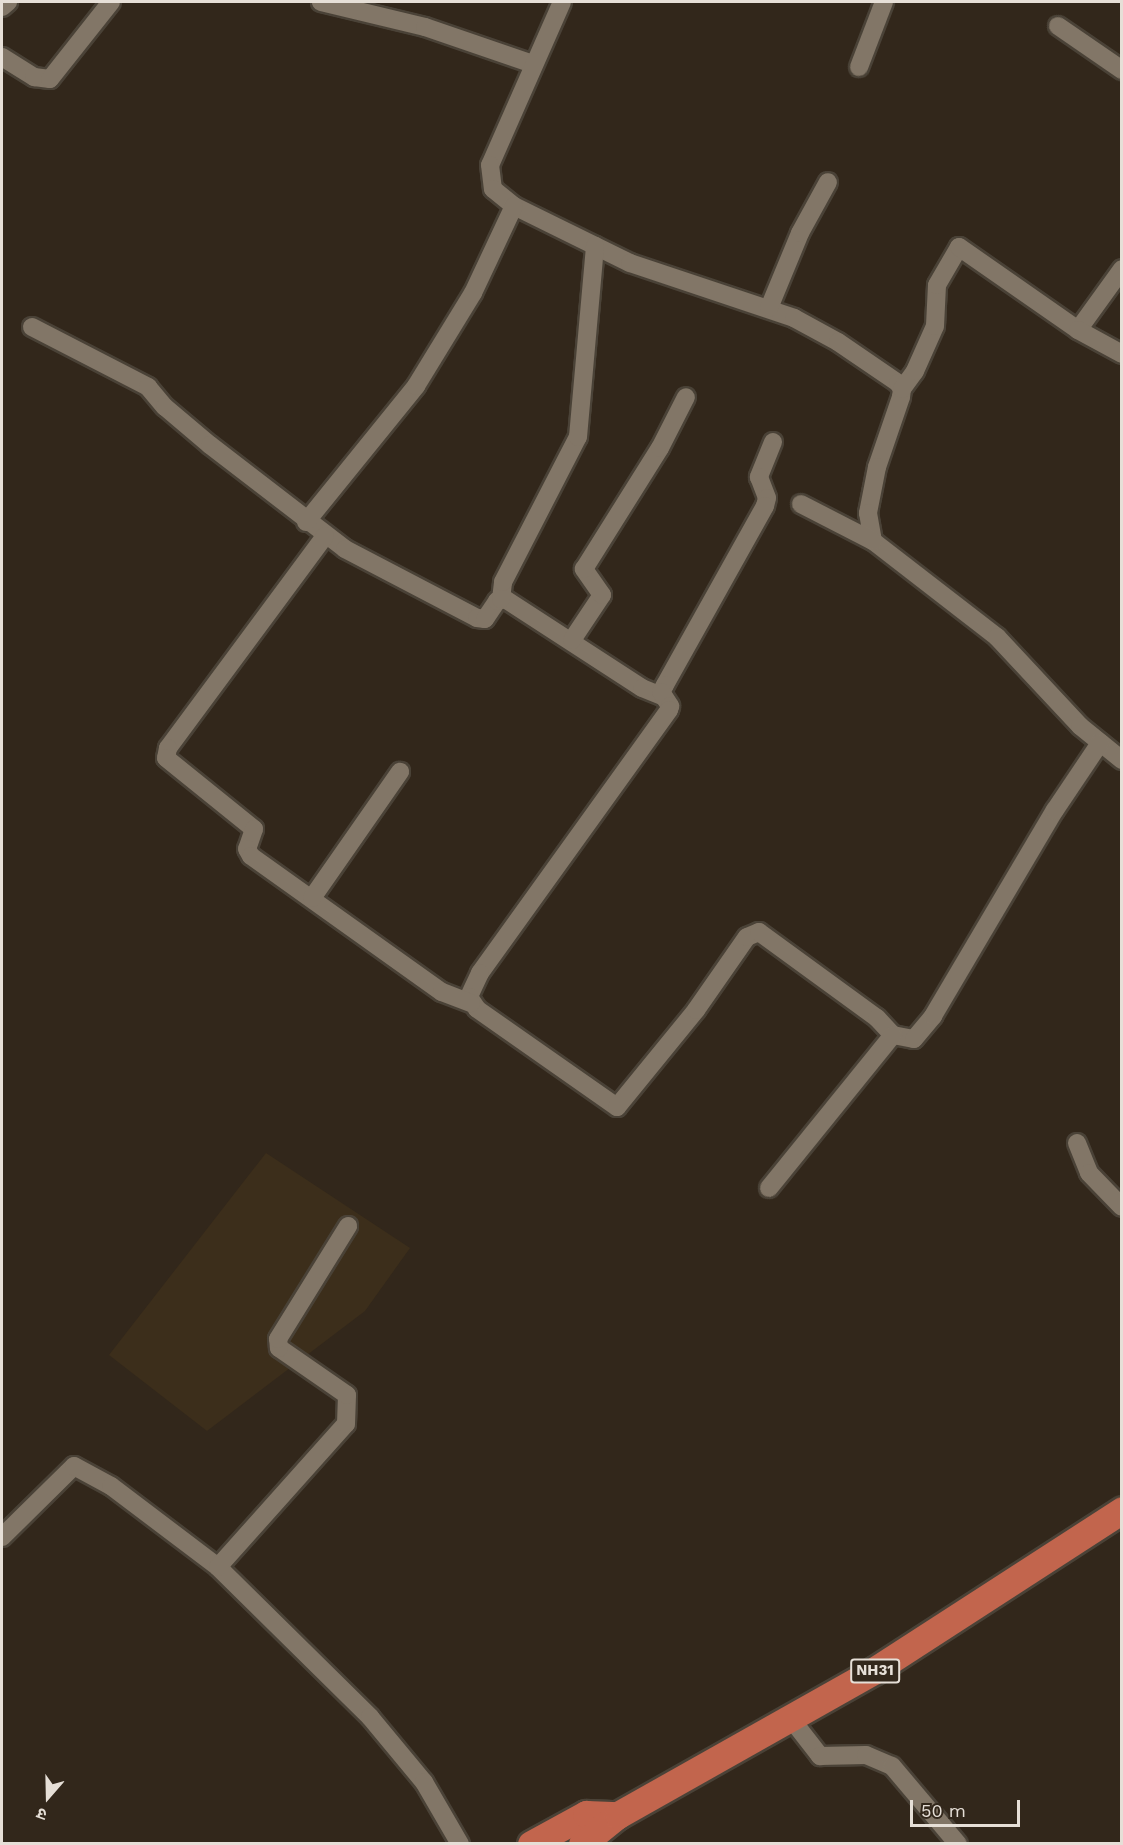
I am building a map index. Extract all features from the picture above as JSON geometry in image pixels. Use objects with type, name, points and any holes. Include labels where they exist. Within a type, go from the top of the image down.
[{"type":"highway","name":"NH31","points":[[582,1844],[618,1815],[792,1719],[875,1670],[1122,1510]]},
{"type":"highway","points":[[531,1844],[586,1814],[618,1815]]},
{"type":"street","points":[[2,8],[8,2]]},
{"type":"street","points":[[2,57],[34,77],[50,78],[111,2]]},
{"type":"street","points":[[321,2],[425,27],[532,64]]},
{"type":"street","points":[[562,2],[532,64],[490,165],[493,189],[514,206],[630,263],[769,308],[838,342],[902,389]]},
{"type":"street","points":[[859,67],[884,2]]},
{"type":"street","points":[[1058,26],[1122,70]]},
{"type":"street","points":[[769,308],[800,233],[828,182]]},
{"type":"street","points":[[306,522],[422,376],[473,293],[514,206]]},
{"type":"street","points":[[32,327],[148,387],[165,407],[325,536],[477,618],[485,619],[501,599],[503,582],[578,437],[595,246]]},
{"type":"street","points":[[873,541],[868,513],[877,467],[902,389],[915,371],[934,326],[937,285],[960,247],[1078,330],[1122,354]]},
{"type":"street","points":[[1078,330],[1122,269]]},
{"type":"street","points":[[572,640],[603,592],[584,569],[660,448],[686,397]]},
{"type":"street","points":[[662,696],[665,685],[765,506],[768,498],[759,477],[773,442]]},
{"type":"street","points":[[801,504],[873,541],[997,637],[1100,743],[1122,760]]},
{"type":"street","points":[[325,536],[166,753],[169,762],[254,829],[247,849],[251,856],[442,992],[471,1004],[617,1107],[696,1010],[747,937],[759,932],[877,1018],[893,1035],[907,1040],[922,1032],[1054,810],[1100,743]]},
{"type":"street","points":[[471,1004],[471,988],[480,973],[669,710],[669,702],[662,696],[642,688],[572,640],[501,599]]},
{"type":"street","points":[[312,898],[400,772]]},
{"type":"street","points":[[769,1188],[893,1035]]},
{"type":"street","points":[[1077,1143],[1089,1173],[1122,1207]]},
{"type":"street","points":[[218,1567],[346,1424],[347,1395],[279,1348],[278,1338],[348,1226]]},
{"type":"street","points":[[2,1537],[74,1466],[111,1486],[218,1567],[396,1747],[424,1782],[460,1844]]},
{"type":"street","points":[[792,1719],[820,1756],[866,1755],[892,1766],[958,1844]]},
{"type":"shaded area","points":[[266,1153],[410,1248],[365,1311],[207,1431],[109,1355]]}]
